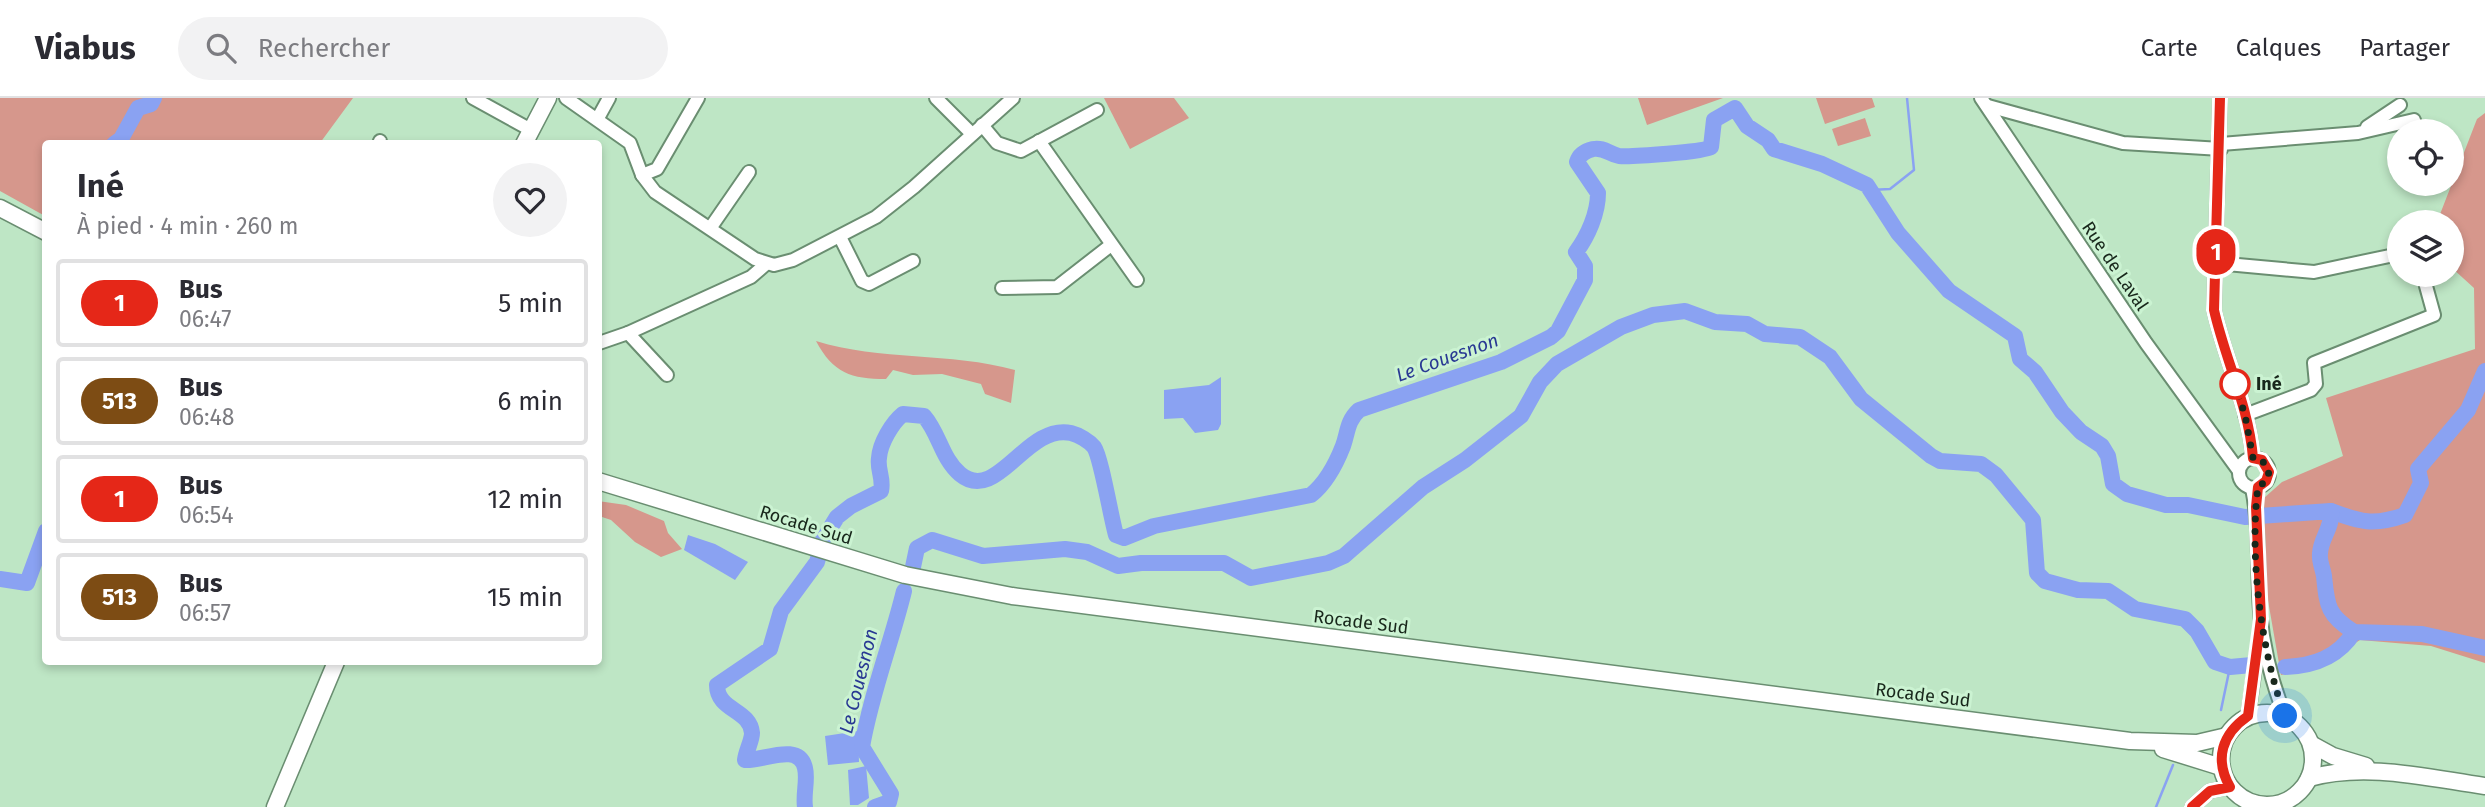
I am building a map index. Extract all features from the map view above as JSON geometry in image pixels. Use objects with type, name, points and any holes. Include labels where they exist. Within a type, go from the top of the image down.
[{"type":"main road","points":[[528,137],[548,98]]},
{"type":"main road","points":[[0,208],[42,230]]},
{"type":"main road","name":"Rocade Sud","points":[[602,482],[905,575],[1012,596],[2130,741],[2197,743],[2227,736]]},
{"type":"main road","points":[[275,807],[334,665]]},
{"type":"main road","points":[[2273,713],[2285,716],[2301,727],[2311,744],[2313,767],[2309,778],[2287,803],[2252,804],[2230,787],[2221,767],[2221,751],[2227,736],[2248,716],[2273,713]]},
{"type":"main road","name":"Rocade Sud","points":[[2130,741],[2198,757],[2221,767]]},
{"type":"main road","points":[[2311,744],[2333,756],[2388,773]]},
{"type":"main road","points":[[2309,778],[2336,771],[2388,773],[2485,786]]},
{"type":"street","points":[[473,98],[528,137]]},
{"type":"street","points":[[566,98],[630,143],[642,176],[655,192],[766,264],[783,264],[876,217],[914,187],[1013,98]]},
{"type":"street","points":[[598,118],[609,98]]},
{"type":"street","points":[[642,176],[657,169],[698,98]]},
{"type":"street","points":[[936,98],[972,134]]},
{"type":"street","points":[[2220,98],[2221,147],[2214,310],[2221,344],[2245,415],[2245,463],[2240,480],[2255,487]]},
{"type":"street","points":[[1985,101],[2123,143],[2221,147],[2358,134],[2387,127]]},
{"type":"street","name":"Rue de Laval","points":[[1985,101],[2104,282],[2208,432],[2224,451],[2245,463]]},
{"type":"street","points":[[2358,134],[2400,105]]},
{"type":"street","points":[[982,125],[997,143],[1021,151],[1097,110]]},
{"type":"street","points":[[1039,141],[1137,280]]},
{"type":"street","points":[[710,227],[749,172]]},
{"type":"street","points":[[840,237],[862,281],[869,284],[913,261]]},
{"type":"street","points":[[1002,288],[1057,287],[1111,245]]},
{"type":"street","points":[[2216,263],[2315,272],[2387,257]]},
{"type":"street","points":[[602,342],[628,333],[751,277],[766,264]]},
{"type":"street","points":[[2245,415],[2311,390],[2316,384],[2314,363],[2434,315],[2426,287]]},
{"type":"street","points":[[628,333],[667,375]]},
{"type":"street","points":[[2245,463],[2262,460],[2268,468],[2266,481],[2255,487]]},
{"type":"street","points":[[2255,487],[2261,619],[2275,689],[2285,716]]},
{"type":"street","points":[[2248,716],[2261,619]]},
{"type":"street","points":[[2192,807],[2210,791],[2230,787]]},
{"type":"shaded area","points":[[0,98],[353,98],[322,140],[42,140],[42,214],[0,191]]},
{"type":"shaded area","points":[[1104,98],[1174,98],[1189,118],[1130,149]]},
{"type":"shaded area","points":[[1638,98],[1723,98],[1647,125]]},
{"type":"shaded area","points":[[1816,98],[1872,98],[1875,107],[1825,124]]},
{"type":"shaded area","points":[[2485,113],[2485,663],[2431,646],[2360,640],[2316,668],[2281,675],[2266,589],[2264,498],[2282,482],[2343,456],[2326,398],[2475,349],[2474,288],[2464,279],[2464,210],[2442,210],[2447,196],[2464,196],[2464,152],[2477,119]]},
{"type":"shaded area","points":[[1865,118],[1871,136],[1838,146],[1832,129]]},
{"type":"shaded area","points":[[816,341],[865,351],[990,364],[1015,370],[1011,403],[985,394],[981,384],[942,374],[913,375],[893,370],[886,379],[853,375],[836,367]]},
{"type":"shaded area","points":[[602,502],[626,505],[664,521],[668,533],[682,549],[661,557],[635,542],[611,520],[602,517]]},
{"type":"water","points":[[1221,377],[1221,424],[1218,430],[1195,433],[1183,418],[1164,419],[1164,390],[1209,385]]},
{"type":"water","points":[[688,535],[715,544],[748,562],[735,580],[684,550]]},
{"type":"water","points":[[858,731],[859,762],[828,765],[825,736]]},
{"type":"water","points":[[866,766],[869,798],[858,805],[850,805],[848,770]]},
{"type":"waterway","points":[[120,140],[138,108],[151,104],[154,98]]},
{"type":"waterway","points":[[1870,190],[1890,189],[1914,170],[1907,98]]},
{"type":"waterway","name":"Le Couesnon","points":[[805,807],[806,773],[801,760],[788,754],[745,760],[752,736],[750,725],[722,700],[717,685],[770,649],[781,611],[817,562],[823,540],[837,517],[851,506],[881,491],[880,452],[887,434],[903,414],[924,416],[954,468],[974,481],[987,479],[1000,472],[1040,440],[1055,433],[1071,433],[1080,437],[1092,445],[1097,453],[1116,535],[1124,538],[1154,526],[1311,495],[1334,466],[1350,423],[1359,410],[1501,362],[1558,331],[1585,280],[1585,266],[1576,252],[1591,224],[1598,201],[1598,193],[1577,162],[1581,155],[1593,149],[1619,156],[1706,149],[1711,147],[1714,120],[1735,108],[1747,126],[1768,140],[1774,149],[1822,164],[1867,185],[1898,233],[1949,291],[2015,336],[2020,359],[2035,372],[2062,412],[2081,432],[2102,446],[2108,456],[2113,484],[2127,494],[2166,505],[2188,505],[2245,517],[2331,511],[2320,557],[2328,602],[2338,620],[2354,632],[2422,634],[2485,648]]},
{"type":"waterway","name":"Le Couesnon","points":[[913,567],[917,548],[932,540],[983,556],[1065,549],[1087,552],[1118,566],[1141,563],[1224,563],[1251,578],[1328,563],[1344,556],[1423,487],[1465,460],[1521,416],[1540,382],[1557,364],[1621,327],[1653,315],[1685,311],[1715,322],[1747,324],[1765,334],[1800,337],[1830,357],[1861,399],[1931,456],[1940,461],[1981,464],[1996,475],[2033,520],[2037,573],[2045,581],[2078,590],[2108,591],[2135,609],[2185,619],[2197,631],[2215,662],[2230,667],[2252,665]]},
{"type":"waterway","points":[[2331,511],[2367,521],[2384,521],[2405,515],[2421,483],[2418,469],[2468,410],[2485,371]]},
{"type":"waterway","points":[[0,579],[27,583],[42,542]]},
{"type":"waterway","name":"Le Couesnon","points":[[875,807],[889,802],[891,794],[862,747],[904,591]]},
{"type":"waterway","name":"Le Couesnon","points":[[2285,667],[2324,659],[2348,641],[2354,632]]},
{"type":"waterway","points":[[2221,710],[2230,667]]},
{"type":"waterway","points":[[2156,807],[2173,765]]},
{"type":"bus line","name":"1","points":[[2192,807],[2200,796],[2230,787],[2221,767],[2221,751],[2236,724],[2248,716],[2261,619],[2256,507],[2258,487],[2266,481],[2269,472],[2266,463],[2253,458],[2245,415],[2221,344],[2214,310],[2221,144],[2220,98]]},
{"type":"place","name":"Iné","points":[[2235,384]]},
{"type":"route","points":[[2235,384],[2245,415],[2253,458],[2266,463],[2269,472],[2266,481],[2258,487],[2256,507],[2260,612],[2275,689],[2285,716]]}]
